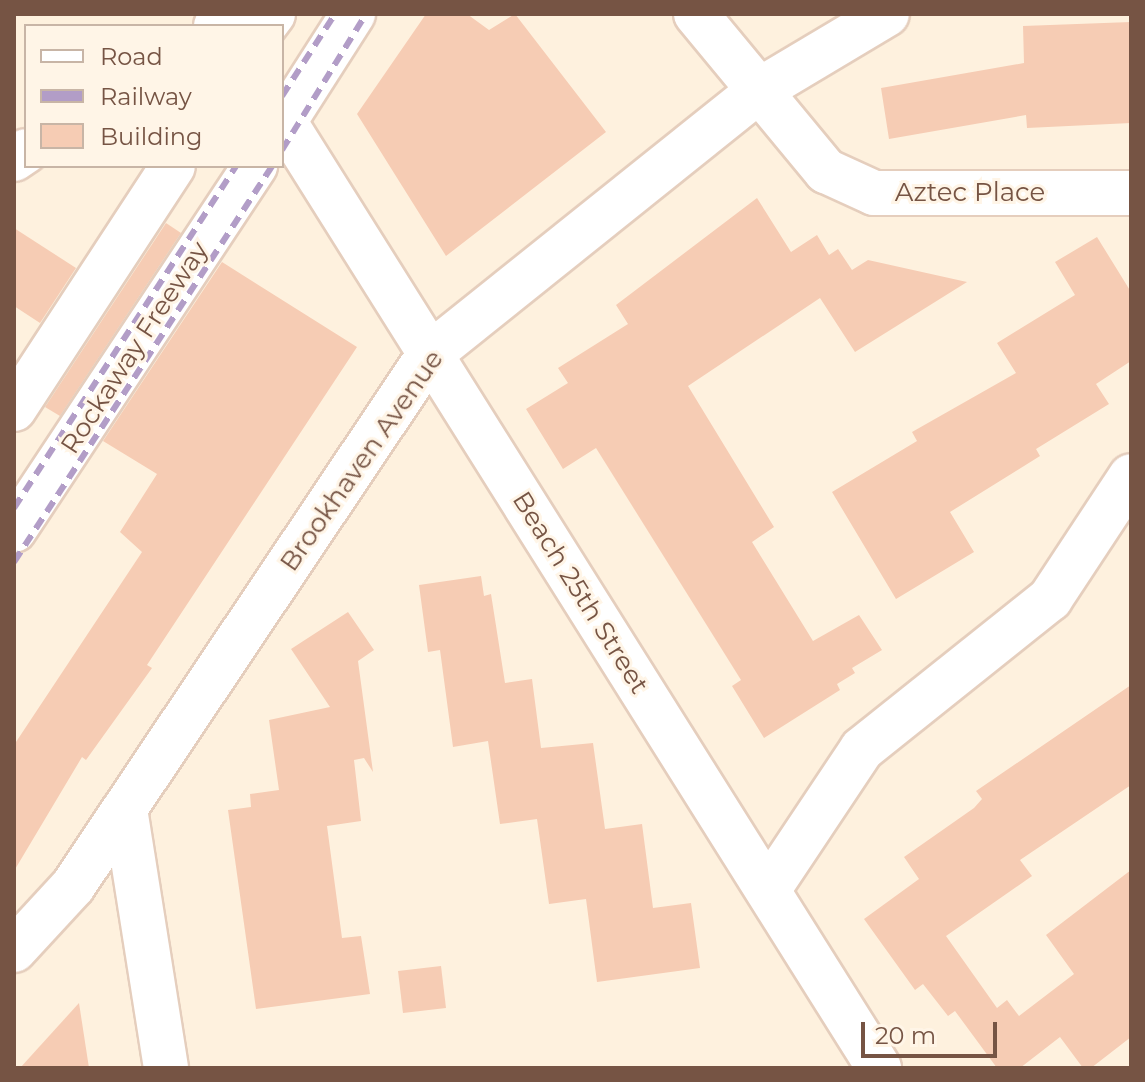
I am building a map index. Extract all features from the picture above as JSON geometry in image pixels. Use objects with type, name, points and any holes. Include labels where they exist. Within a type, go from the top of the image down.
[{"type":"street","points":[[284,119],[353,14]]},
{"type":"street","name":"Aztec Place","points":[[696,14],[826,171],[874,193],[1131,193]]},
{"type":"street","name":"Brookhaven Avenue","points":[[14,950],[73,886],[429,355],[758,91],[887,14]]},
{"type":"street","name":"Beach 25th Street","points":[[284,123],[879,1068]]},
{"type":"street","points":[[14,409],[172,168]]},
{"type":"street","name":"Rockaway Freeway","points":[[14,530],[254,168]]},
{"type":"street","points":[[768,890],[862,749],[1050,599],[1131,476]]},
{"type":"street","points":[[125,809],[166,1068]]},
{"type":"building","points":[[426,14],[467,14],[489,30],[515,14],[606,132],[446,256],[357,114]]},
{"type":"building","points":[[1131,22],[1131,123],[1027,128],[1026,115],[889,139],[881,88],[1024,63],[1023,26]]},
{"type":"building","points":[[757,198],[791,252],[817,235],[829,255],[838,249],[852,270],[868,260],[967,282],[855,352],[820,298],[688,386],[774,527],[752,542],[813,641],[859,615],[882,650],[852,668],[855,673],[837,684],[840,690],[764,738],[732,686],[741,680],[596,448],[563,469],[526,409],[568,383],[558,368],[628,324],[616,305]]},
{"type":"building","points":[[166,223],[181,233],[60,416],[45,407]]},
{"type":"building","points":[[14,228],[76,268],[40,323],[14,306]]},
{"type":"building","points":[[1097,237],[1131,292],[1131,361],[1096,384],[1109,404],[1036,449],[1040,456],[950,512],[974,552],[896,599],[832,492],[917,441],[912,432],[1016,373],[997,343],[1075,295],[1055,262]]},
{"type":"building","points":[[222,262],[357,347],[147,665],[152,668],[86,760],[82,757],[14,871],[14,745],[142,552],[120,532],[157,474],[103,441]]},
{"type":"building","points":[[481,576],[484,596],[491,594],[505,683],[532,679],[541,748],[593,743],[605,829],[642,824],[653,908],[691,903],[700,968],[597,982],[586,899],[549,904],[537,819],[500,824],[488,741],[453,747],[440,650],[428,652],[419,585]]},
{"type":"building","points":[[348,612],[374,650],[358,661],[373,772],[364,758],[354,760],[361,821],[327,826],[342,938],[361,936],[370,994],[256,1009],[228,810],[251,807],[250,794],[279,790],[269,720],[330,707],[291,649]]},
{"type":"building","points":[[1131,685],[1131,785],[1020,860],[1032,876],[946,936],[997,1008],[1007,1000],[1019,1016],[1074,974],[1046,935],[1131,870],[1131,1037],[1091,1068],[1083,1068],[1060,1037],[1020,1068],[997,1068],[955,1011],[948,1016],[923,984],[915,990],[864,919],[919,879],[904,857],[974,808],[982,799],[976,791]]},
{"type":"building","points":[[441,966],[446,1008],[403,1013],[398,971]]},
{"type":"building","points":[[79,1003],[89,1068],[20,1068]]},
{"type":"railway","points":[[284,93],[335,14]]},
{"type":"railway","points":[[284,147],[366,14]]},
{"type":"railway","points":[[14,508],[235,168]]},
{"type":"railway","points":[[14,562],[271,168]]}]
